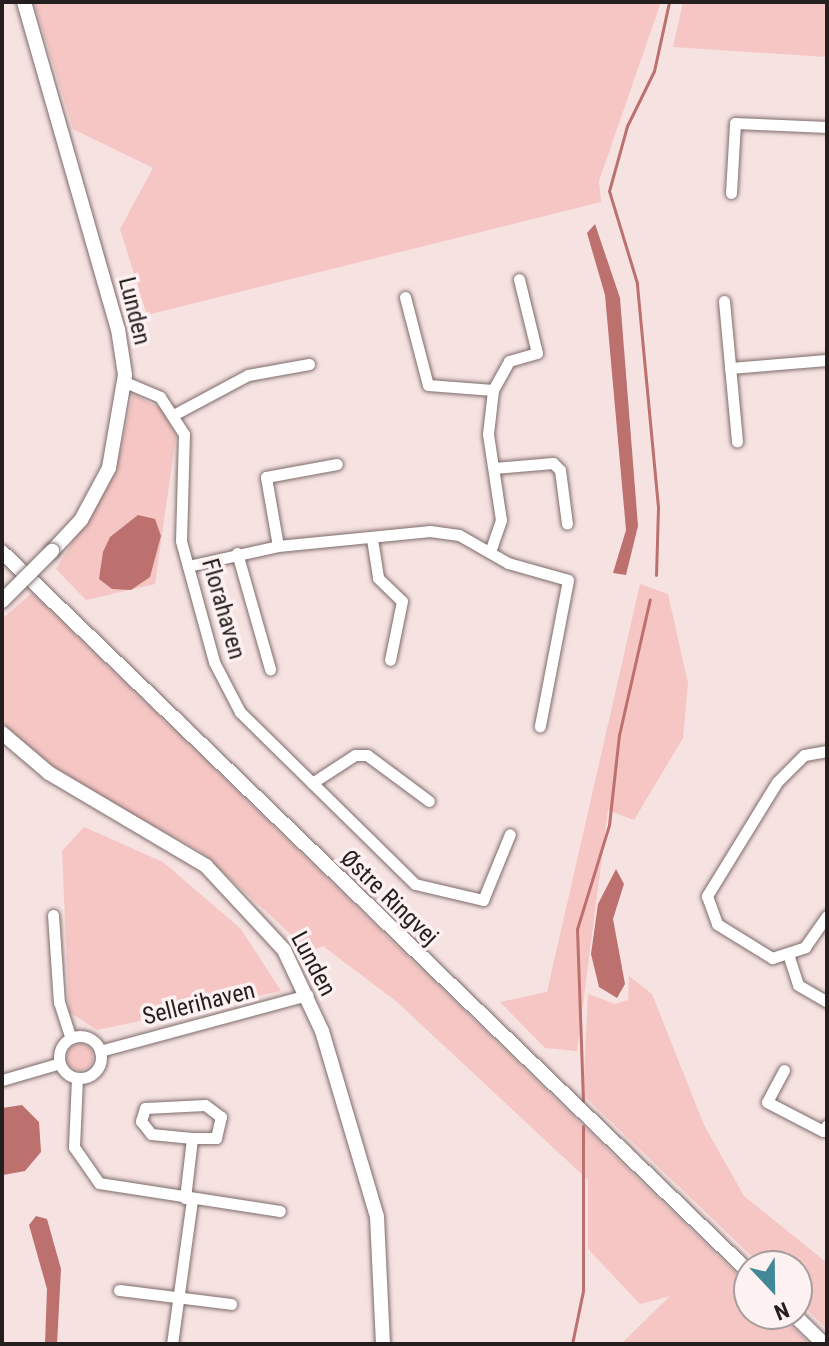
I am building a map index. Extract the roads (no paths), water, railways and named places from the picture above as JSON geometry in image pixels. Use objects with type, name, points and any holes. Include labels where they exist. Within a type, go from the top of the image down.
[{"type":"street","name":"Lunden","points":[[2,601],[81,520],[109,468],[125,382],[118,329],[24,2]]},
{"type":"street","points":[[731,193],[735,123],[827,127]]},
{"type":"street","points":[[491,549],[501,520],[488,434],[493,390],[509,361],[537,353],[519,279]]},
{"type":"street","points":[[405,297],[428,385],[493,390]]},
{"type":"street","points":[[724,301],[737,441]]},
{"type":"street","points":[[730,368],[827,360]]},
{"type":"street","points":[[125,382],[160,397],[175,414],[248,375],[309,364]]},
{"type":"street","name":"Florahaven","points":[[175,414],[184,434],[178,521],[188,566],[230,701],[407,880],[476,901],[490,894],[510,834]]},
{"type":"street","points":[[494,468],[553,463],[560,470],[567,524]]},
{"type":"street","points":[[278,546],[266,477],[337,464]]},
{"type":"street","points":[[188,566],[278,546],[430,531],[491,549],[508,563],[568,580],[540,726]]},
{"type":"street","points":[[372,539],[378,578],[402,601],[390,660]]},
{"type":"street","name":"Østre Ringvej","points":[[2,552],[733,1257]]},
{"type":"street","points":[[237,553],[270,669]]},
{"type":"street","name":"Lunden","points":[[2,733],[49,773],[227,882],[284,950],[308,995],[377,1217],[383,1344]]},
{"type":"street","points":[[789,957],[757,952],[717,924],[707,896],[777,782],[804,755],[827,751]]},
{"type":"street","points":[[312,783],[355,755],[367,755],[429,801]]},
{"type":"street","points":[[2,1080],[60,1063],[71,1038],[59,1002],[53,915]]},
{"type":"street","points":[[789,957],[827,916]]},
{"type":"street","points":[[789,957],[798,985],[827,1002]]},
{"type":"street","name":"Sellerihaven","points":[[100,1051],[308,995]]},
{"type":"street","points":[[71,1038],[89,1038],[100,1051],[98,1068],[77,1078]]},
{"type":"street","points":[[60,1063],[77,1078]]},
{"type":"street","points":[[791,1089],[781,1076],[767,1102],[823,1131],[827,1125]]},
{"type":"street","points":[[77,1078],[71,1132],[88,1172],[119,1190],[280,1211]]},
{"type":"street","points":[[145,1108],[214,1108],[223,1124],[220,1134],[192,1138],[151,1134],[141,1121],[145,1108]]},
{"type":"street","points":[[172,1344],[179,1298],[192,1138]]},
{"type":"street","points":[[119,1290],[231,1304]]},
{"type":"street","points":[[810,1330],[824,1344]]},
{"type":"waterway","points":[[656,575],[658,507],[637,283],[609,191],[627,126],[654,71],[669,2]]},
{"type":"waterway","points":[[583,1101],[577,929],[609,825],[619,735],[650,599]]},
{"type":"waterway","points":[[572,1344],[583,1291],[583,1126]]}]
